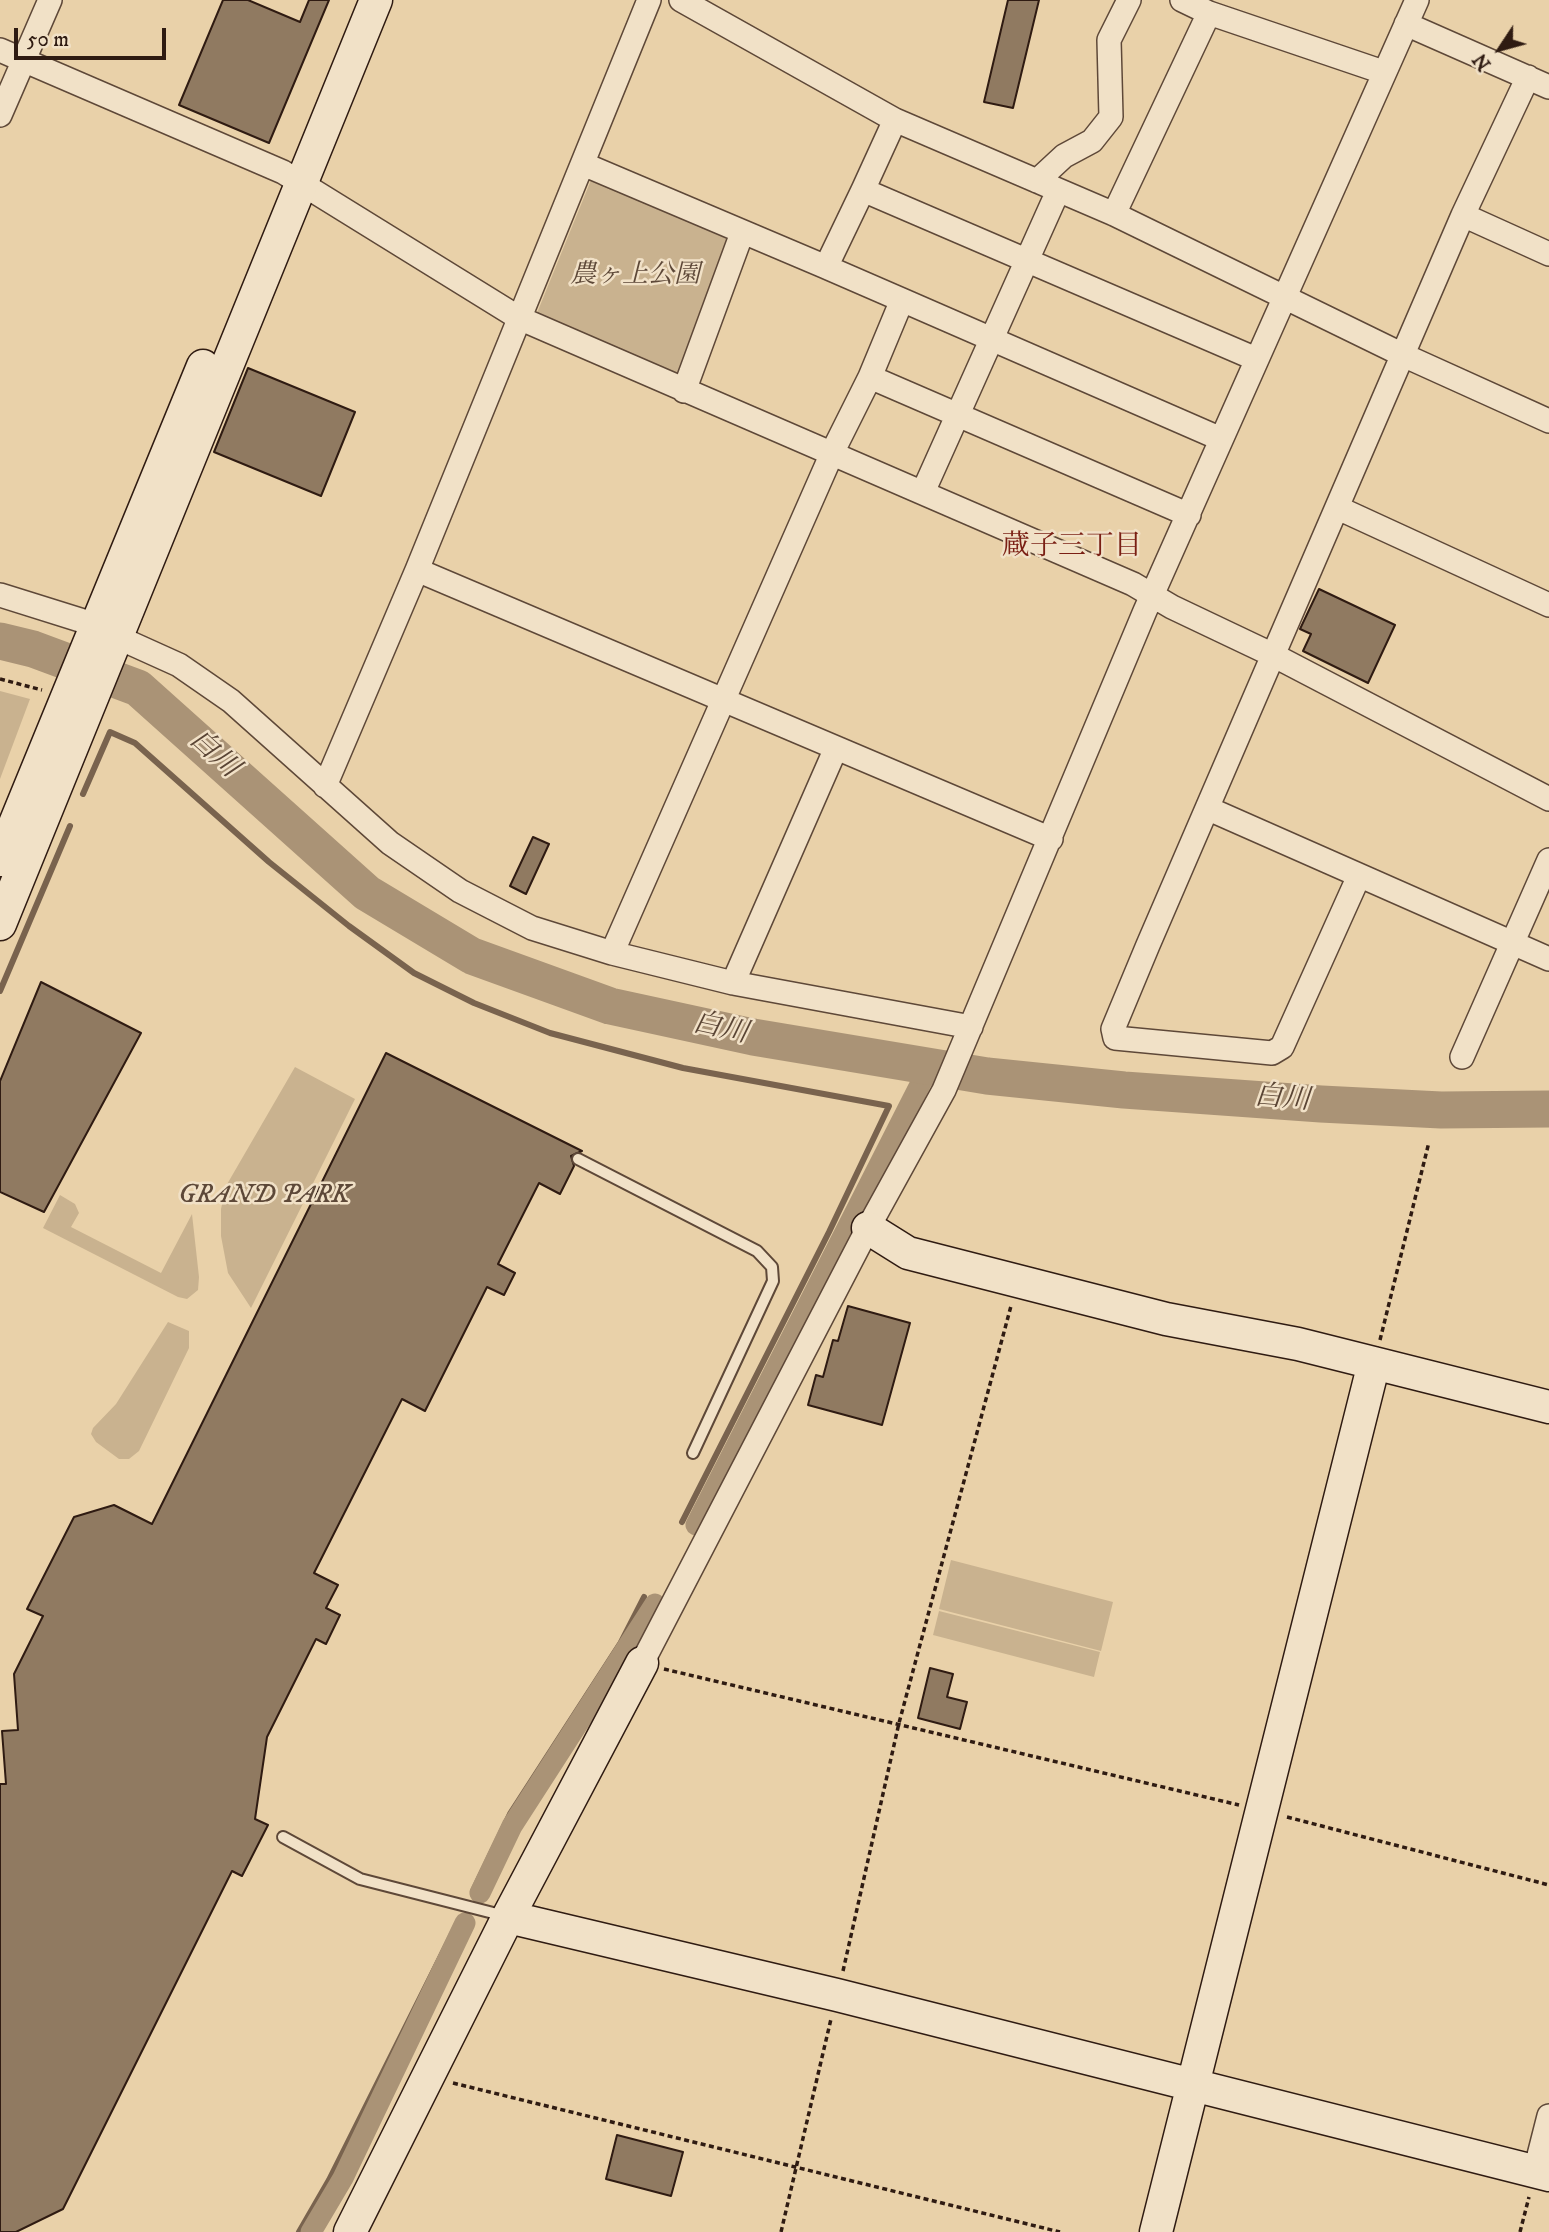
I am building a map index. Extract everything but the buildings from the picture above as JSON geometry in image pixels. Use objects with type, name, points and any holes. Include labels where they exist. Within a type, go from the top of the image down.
[{"type":"street","points":[[0,115],[50,0]]},
{"type":"street","points":[[292,178],[352,0]]},
{"type":"street","points":[[0,860],[104,639],[292,178],[376,0]]},
{"type":"street","points":[[325,786],[417,570],[649,0]]},
{"type":"street","points":[[681,0],[895,120],[1114,214],[1403,355],[1549,421]]},
{"type":"street","points":[[1037,181],[1064,156],[1093,141],[1111,117],[1109,40],[1129,0]]},
{"type":"street","points":[[1182,0],[1209,13],[1383,72]]},
{"type":"street","points":[[350,2232],[508,1917],[868,1228],[944,1090],[1153,594],[1417,0]]},
{"type":"street","points":[[1114,214],[1209,13]]},
{"type":"street","points":[[1406,24],[1549,87]]},
{"type":"street","points":[[0,50],[292,178],[519,317],[684,391],[832,451],[1153,594],[1172,607],[1273,656],[1549,799]]},
{"type":"street","points":[[1358,877],[1282,1047],[1272,1054],[1115,1038],[1113,1029],[1273,656],[1464,215],[1528,77]]},
{"type":"street","points":[[826,267],[895,120]]},
{"type":"street","points":[[583,164],[1221,439]]},
{"type":"street","points":[[863,190],[1256,359]]},
{"type":"street","points":[[923,492],[1058,191]]},
{"type":"street","points":[[1464,215],[1549,254]]},
{"type":"street","points":[[684,391],[743,233]]},
{"type":"street","points":[[612,953],[832,451],[870,377],[902,300]]},
{"type":"street","points":[[870,377],[1189,515]]},
{"type":"street","points":[[1338,508],[1549,606]]},
{"type":"street","points":[[417,570],[1051,839]]},
{"type":"street","points":[[0,595],[104,639],[179,665],[230,701],[390,844],[460,891],[532,928],[612,953],[968,1037]]},
{"type":"street","points":[[0,924],[75,699]]},
{"type":"street","points":[[733,983],[836,748]]},
{"type":"street","points":[[1209,809],[1549,959]]},
{"type":"street","points":[[1462,1057],[1549,860]]},
{"type":"street","points":[[868,1228],[908,1253],[1166,1319],[1298,1344],[1372,1371],[1549,1407]]},
{"type":"street","points":[[1156,2232],[1372,1371]]},
{"type":"street","points":[[508,1917],[837,1995],[1542,2173],[1549,2116]]},
{"type":"lane","points":[[578,1158],[757,1251],[772,1267],[773,1280],[693,1452]]},
{"type":"lane","points":[[283,1837],[360,1879],[508,1917]]},
{"type":"path","points":[[0,679],[75,699]]},
{"type":"path","points":[[1372,1371],[1429,1142]]},
{"type":"path","points":[[781,2232],[899,1723],[1017,1280]]},
{"type":"path","points":[[642,1663],[1261,1811],[1549,1885]]},
{"type":"path","points":[[451,2082],[1060,2232]]},
{"type":"path","points":[[1520,2232],[1542,2173]]},
{"type":"green space","name":"農ヶ上公園","points":[[591,180],[733,241],[678,374],[537,313]]},
{"type":"green space","points":[[0,691],[30,699],[0,779]]},
{"type":"green space","name":"GRAND PARK","points":[[295,1067],[355,1099],[251,1308],[228,1273],[221,1236],[221,1209],[226,1186]]},
{"type":"green space","points":[[60,1195],[75,1204],[79,1213],[71,1227],[161,1273],[192,1214],[198,1290],[187,1299],[178,1297],[43,1228]]},
{"type":"green space","points":[[168,1322],[189,1331],[189,1348],[139,1451],[129,1459],[119,1459],[96,1442],[91,1434],[93,1428],[116,1404]]},
{"type":"green space","points":[[951,1560],[1113,1602],[1101,1651],[939,1609]]},
{"type":"green space","points":[[939,1611],[1100,1652],[1094,1677],[933,1635]]},
{"type":"waterway","name":"白川","points":[[0,641],[33,649],[138,688],[367,893],[472,956],[610,1006],[753,1037],[987,1076],[1124,1090],[1321,1104],[1441,1110],[1549,1109]]},
{"type":"waterway","points":[[83,794],[110,732],[135,743],[269,862],[349,926],[414,973],[474,1003],[550,1033],[683,1068],[889,1106],[829,1232],[682,1522]]},
{"type":"waterway","points":[[0,991],[70,826]]},
{"type":"waterway","points":[[696,1525],[929,1067]]},
{"type":"waterway","points":[[473,1891],[510,1814],[620,1644],[644,1597]]},
{"type":"waterway","points":[[480,1893],[512,1826],[655,1604]]},
{"type":"waterway","points":[[299,2232],[329,2180],[458,1922]]},
{"type":"waterway","points":[[311,2232],[343,2178],[465,1923]]},
{"type":"district","name":"蔵子三丁目","points":[[1072,548]]}]
